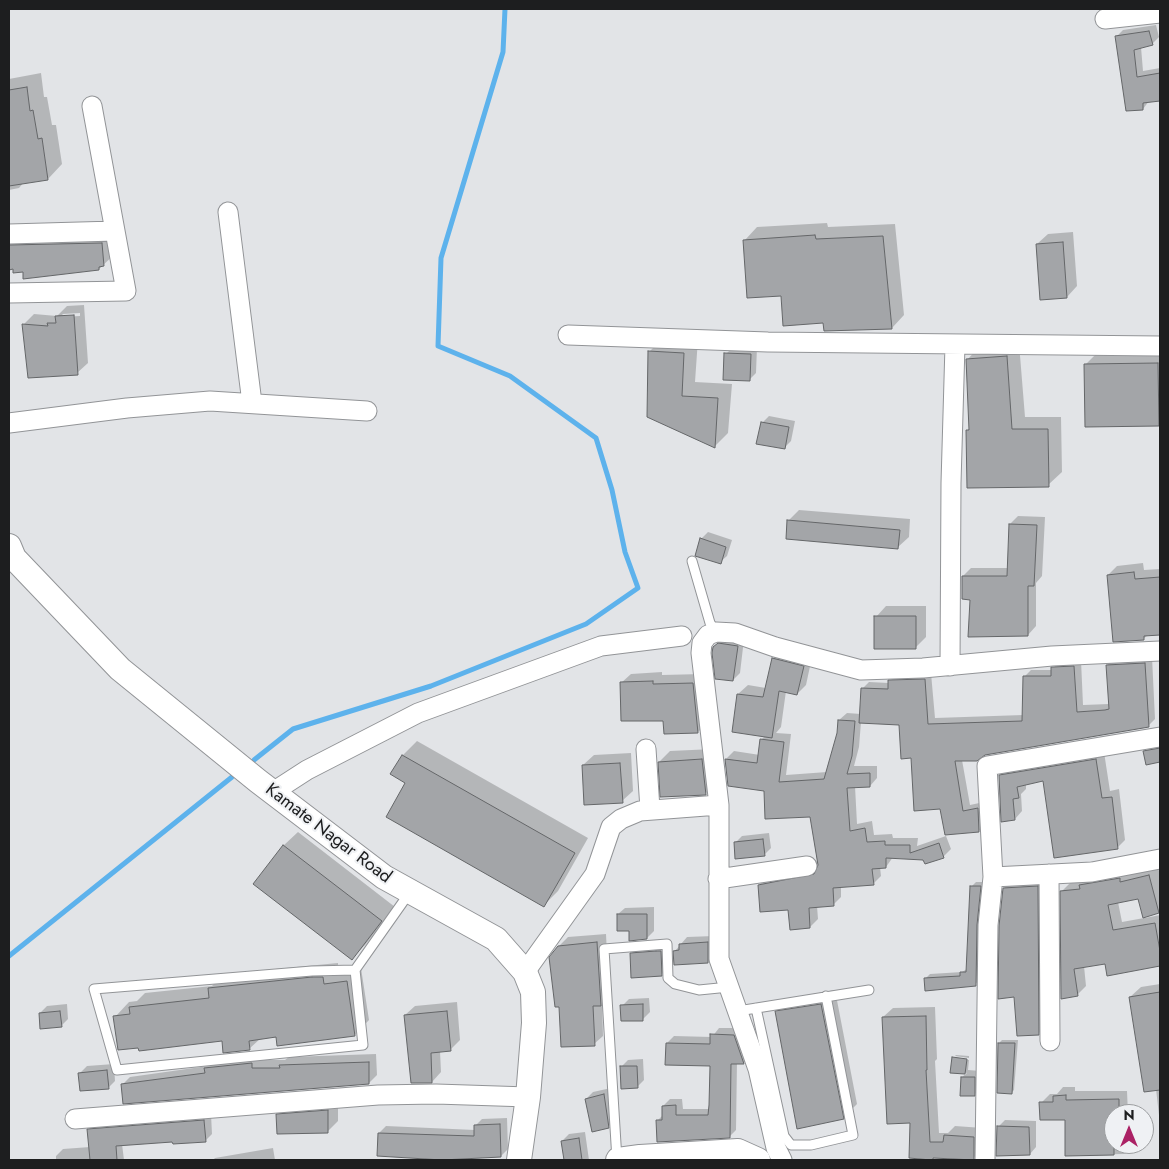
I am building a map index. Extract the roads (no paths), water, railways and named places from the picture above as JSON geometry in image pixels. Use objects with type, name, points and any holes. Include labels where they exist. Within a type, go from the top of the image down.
[{"type":"street","points":[[1104,19],[1160,13]]},
{"type":"street","points":[[9,293],[126,291],[92,106]]},
{"type":"street","points":[[228,212],[252,403]]},
{"type":"street","points":[[9,234],[115,231]]},
{"type":"street","points":[[568,335],[758,342],[1160,346]]},
{"type":"street","points":[[950,666],[951,483],[955,345]]},
{"type":"street","points":[[9,424],[146,406],[210,401],[367,412]]},
{"type":"street","name":"Kamate Nagar Road","points":[[9,546],[14,558],[120,669],[273,792],[384,877],[496,939],[525,972],[533,992],[534,1023],[528,1097],[519,1160]]},
{"type":"street","points":[[782,1160],[776,1148],[747,1010],[729,987],[719,959],[719,805],[701,652],[702,643],[708,635],[716,632],[735,633],[775,647],[861,670],[950,666],[1052,656],[1160,651]]},
{"type":"street","points":[[273,792],[306,770],[418,713],[601,646],[682,636]]},
{"type":"street","points":[[985,1160],[988,925],[994,877],[987,766],[1160,738]]},
{"type":"street","points":[[646,749],[650,809]]},
{"type":"street","points":[[525,972],[595,874],[611,827],[630,814],[650,809],[719,805]]},
{"type":"street","points":[[994,877],[1092,872],[1160,859]]},
{"type":"street","points":[[718,879],[807,866]]},
{"type":"street","points":[[1049,874],[1050,1041]]},
{"type":"street","points":[[75,1119],[378,1096],[436,1094],[528,1097]]},
{"type":"street","points":[[617,1160],[738,1150],[758,1160]]},
{"type":"lane","points":[[692,561],[710,624],[716,632]]},
{"type":"lane","points":[[355,970],[312,971],[94,989],[117,1070],[363,1045],[355,970],[410,892]]},
{"type":"lane","points":[[617,1160],[604,949],[667,944],[668,978],[675,984],[699,990],[729,987]]},
{"type":"lane","points":[[826,996],[853,1135],[811,1145],[791,1145],[784,1136],[747,1010],[826,996],[869,990]]},
{"type":"waterway","points":[[254,760],[293,729],[431,686],[586,624],[638,588],[625,552],[612,490],[596,438],[510,376],[438,346],[441,258],[503,52],[505,9]]},
{"type":"waterway","points":[[9,956],[232,777]]}]
